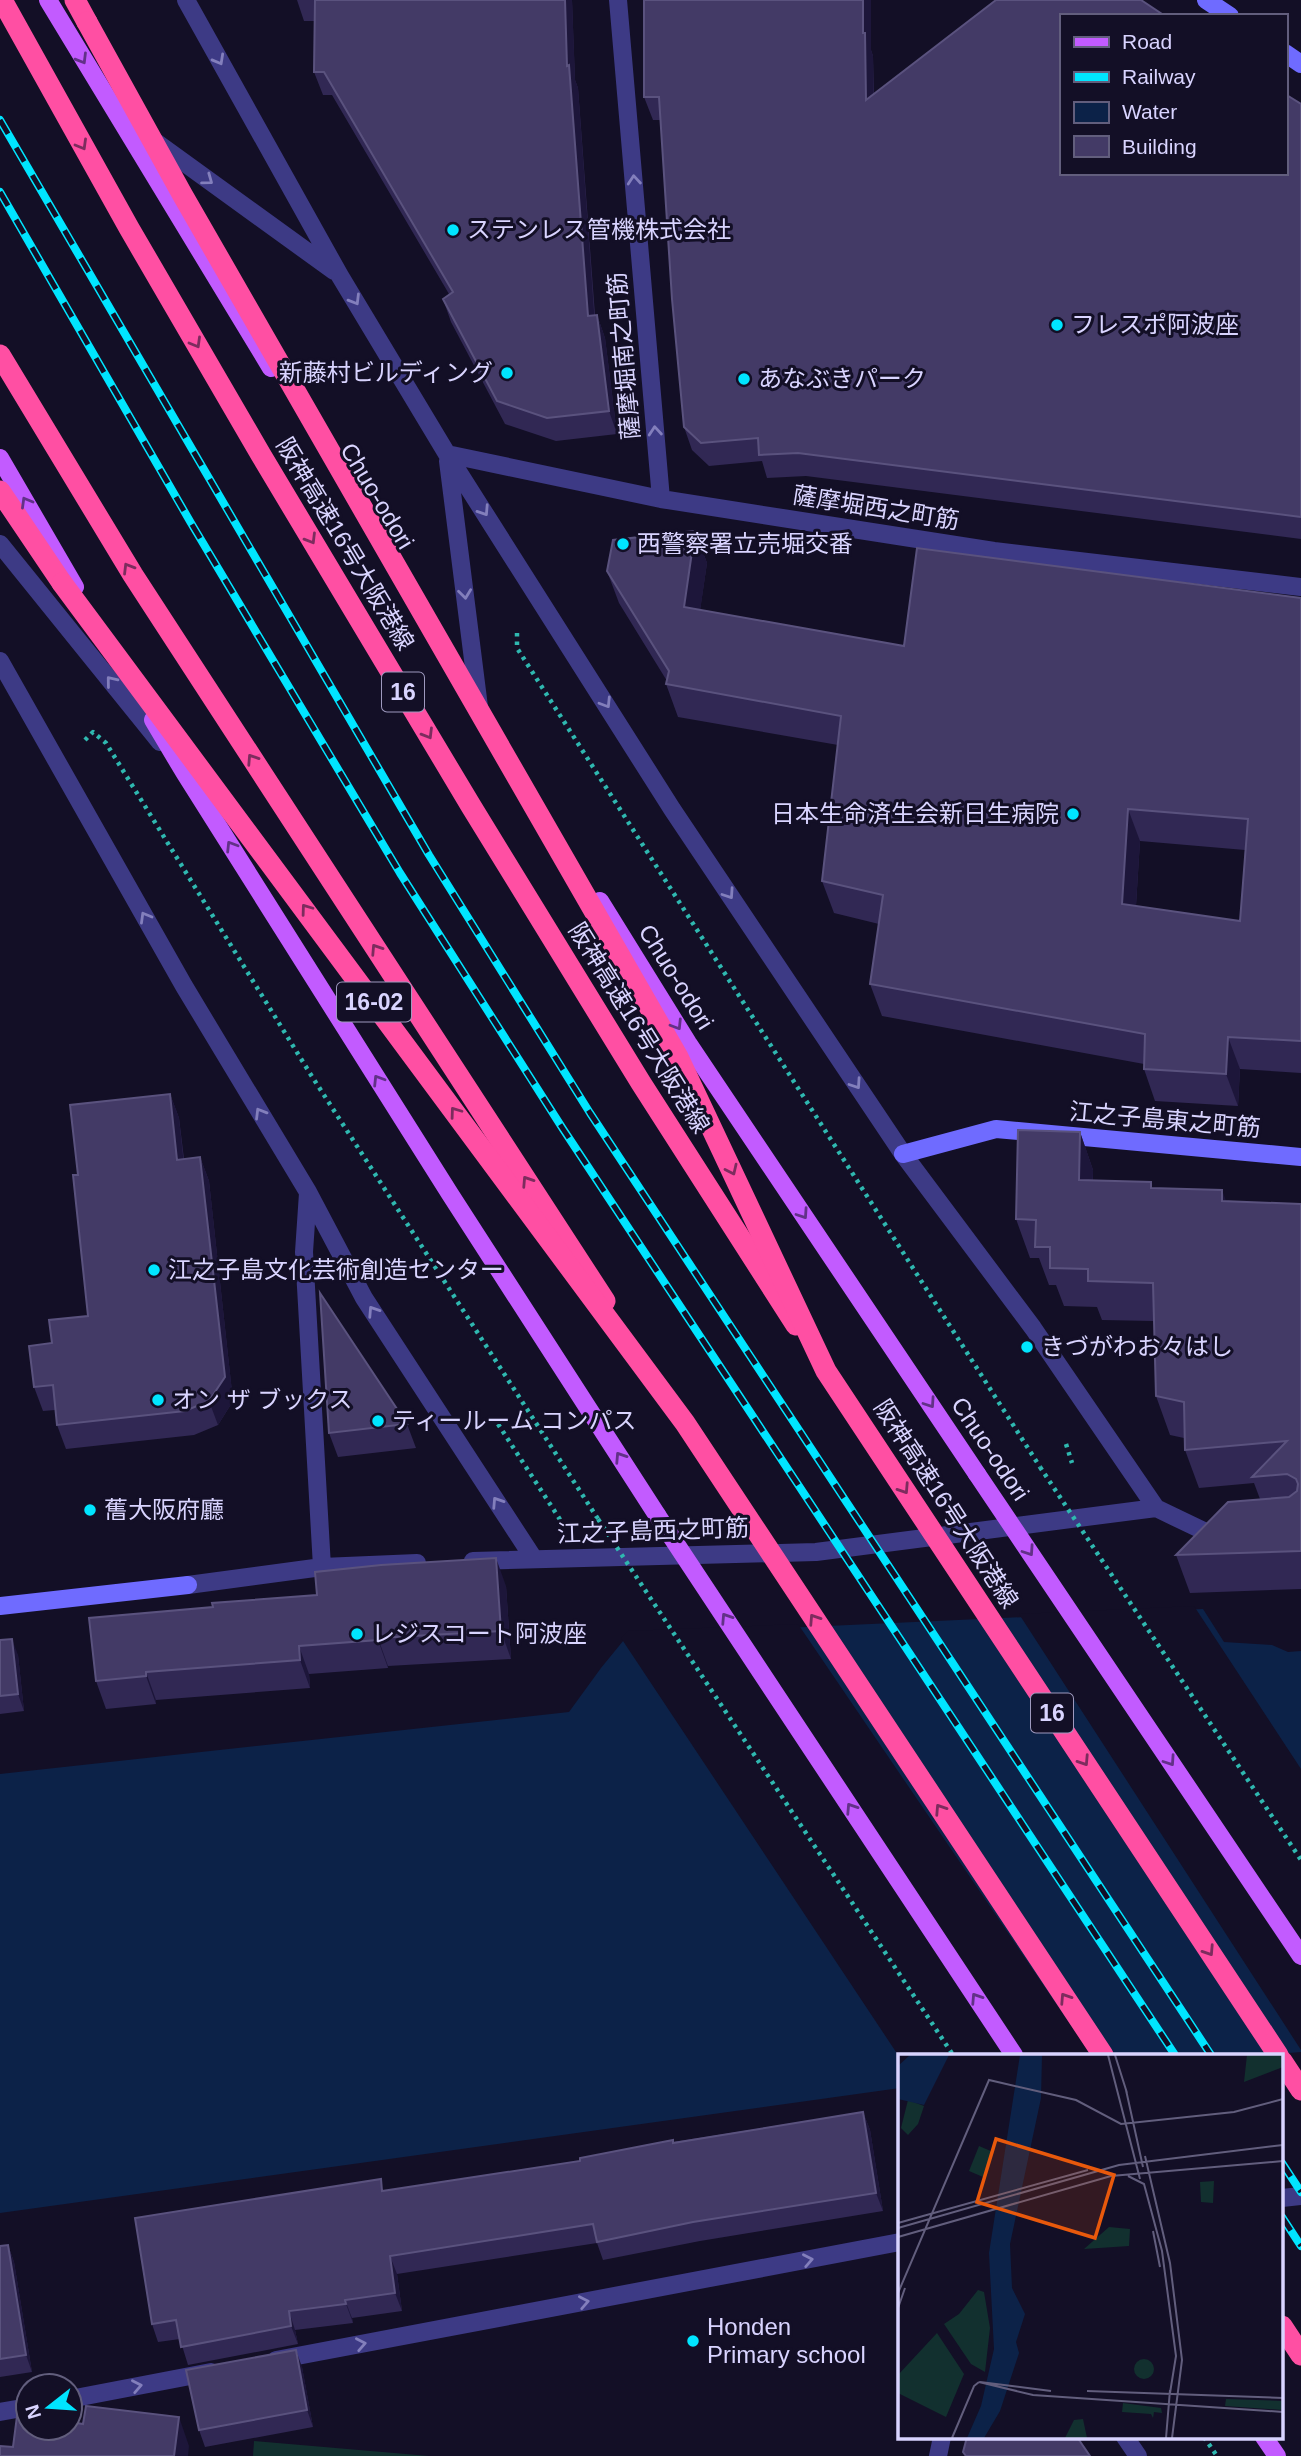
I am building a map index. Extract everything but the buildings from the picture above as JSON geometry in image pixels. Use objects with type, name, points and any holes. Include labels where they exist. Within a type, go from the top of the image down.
[{"type":"highway","name":"阪神高速16号大阪港線","points":[[2,0],[129,228],[254,443],[471,806],[641,1083],[826,1371],[1277,2054]]},
{"type":"highway","name":"16","points":[[75,0],[189,206],[678,1057],[826,1371]]},
{"type":"highway","points":[[0,355],[133,575],[685,1423],[1102,2054]]},
{"type":"highway","name":"16-02","points":[[0,491],[62,583],[685,1423]]},
{"type":"highway","points":[[1284,2064],[1301,2090]]},
{"type":"highway","points":[[1284,2329],[1301,2355]]},
{"type":"main road","name":"Chuo-odori","points":[[48,0],[113,111],[479,708],[688,1043],[1301,1956]]},
{"type":"main road","points":[[0,458],[184,772],[450,1194],[657,1515],[1013,2054]]},
{"type":"main road","points":[[1265,2438],[1277,2456]]},
{"type":"street","points":[[186,0],[341,276],[447,454],[546,606],[672,809],[903,1154],[1033,1328],[1156,1508],[1206,1532],[1247,1528]]},
{"type":"street","name":"薩摩堀南之町筋","points":[[618,0],[661,499]]},
{"type":"street","points":[[1206,0],[1227,14]]},
{"type":"street","points":[[113,111],[341,276]]},
{"type":"street","points":[[447,454],[479,708]]},
{"type":"street","name":"薩摩堀西之町筋","points":[[447,454],[661,499],[995,551],[1301,587]]},
{"type":"street","points":[[0,544],[184,772]]},
{"type":"street","points":[[0,661],[184,986],[308,1192],[364,1298],[534,1559]]},
{"type":"street","name":"江之子島東之町筋","points":[[903,1154],[996,1129],[1301,1157]]},
{"type":"street","points":[[308,1192],[304,1252],[323,1567]]},
{"type":"street","name":"江之子島西之町筋","points":[[454,1562],[816,1552],[1156,1508]]},
{"type":"street","points":[[0,1605],[188,1585],[323,1567],[428,1563]]},
{"type":"street","points":[[261,2363],[898,2242]]},
{"type":"street","points":[[84,2396],[233,2368]]},
{"type":"street","points":[[938,2456],[942,2438]]},
{"type":"street","points":[[1126,2438],[1138,2456]]},
{"type":"path","points":[[546,606],[517,633],[517,648],[1040,1467],[1301,1860]]},
{"type":"path","points":[[86,747],[84,738],[93,732],[106,743],[311,1075],[598,1519],[952,2054]]},
{"type":"path","points":[[498,1424],[561,1521]]},
{"type":"path","points":[[1205,2438],[1217,2456]]},
{"type":"green space","points":[[254,2441],[429,2456],[253,2456]]},
{"type":"water","points":[[1203,1609],[1224,1642],[1272,1645],[1288,1652],[1301,1651],[1301,2052],[898,2054],[898,2088],[0,2213],[0,1774],[569,1712],[628,1635]]},
{"type":"pier","points":[[1194,1606],[1301,1769],[1301,2050],[1019,1614]]},
{"type":"pier","points":[[798,1624],[1090,2054],[898,2055],[621,1638],[628,1631]]},
{"type":"railway","points":[[0,120],[429,855],[590,1113],[1210,2054]]},
{"type":"railway","points":[[0,192],[191,523],[400,873],[563,1129],[1174,2054]]},
{"type":"railway","points":[[1284,2166],[1301,2192]]},
{"type":"railway","points":[[1284,2220],[1301,2246]]},
{"type":"place","name":"ステンレス管機株式会社","points":[[453,230]]},
{"type":"place","name":"フレスポ阿波座","points":[[1057,325]]},
{"type":"place","name":"新藤村ビルディング","points":[[507,373]]},
{"type":"place","name":"あなぶきパーク","points":[[744,379]]},
{"type":"place","name":"西警察署立売堀交番","points":[[623,544]]},
{"type":"place","name":"日本生命済生会新日生病院","points":[[1073,814]]},
{"type":"place","name":"江之子島文化芸術創造センター","points":[[154,1270]]},
{"type":"place","name":"きづがわお々はし","points":[[1027,1347]]},
{"type":"place","name":"オン ザ ブックス","points":[[158,1400]]},
{"type":"place","name":"ティールーム コンパス","points":[[378,1421]]},
{"type":"place","name":"𦾔大阪府廳","points":[[90,1510]]},
{"type":"place","name":"レジスコート阿波座","points":[[357,1634]]},
{"type":"place","name":"Honden Primary school","points":[[693,2341]]}]
